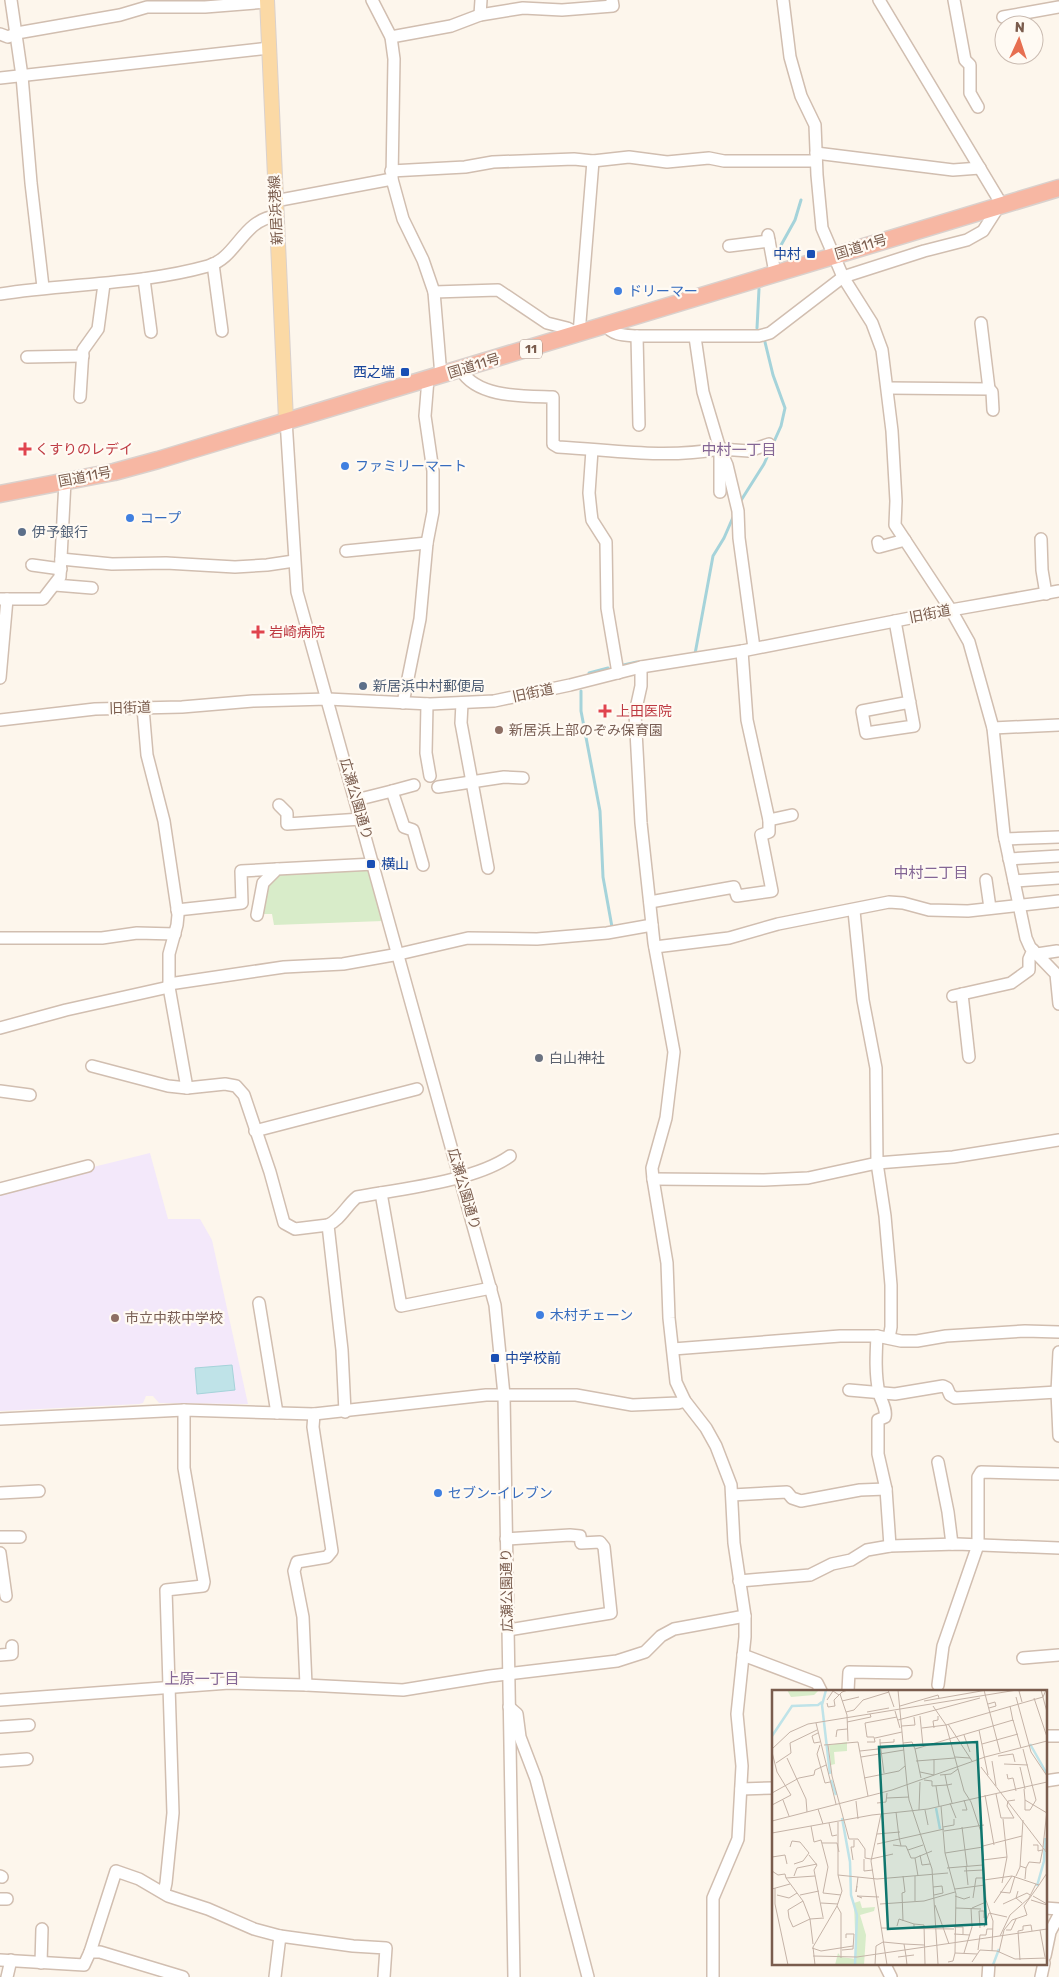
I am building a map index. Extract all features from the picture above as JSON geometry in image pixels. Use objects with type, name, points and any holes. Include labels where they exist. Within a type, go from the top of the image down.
[{"type":"highway","name":"国道11号","points":[[0,494],[158,460],[286,420],[435,378],[579,334],[774,264],[832,256],[1059,188]]},
{"type":"main road","name":"新居浜港線","points":[[267,1],[286,420]]},
{"type":"street","points":[[11,0],[22,76],[31,183],[43,287]]},
{"type":"street","points":[[372,0],[391,37],[394,59],[392,175],[402,219],[424,260],[434,292],[435,378],[426,416],[434,490],[433,512],[427,543],[420,619],[403,703]]},
{"type":"street","points":[[480,15],[481,0]]},
{"type":"street","points":[[391,37],[451,26],[480,15],[523,8],[562,10],[613,6],[612,0]]},
{"type":"street","points":[[783,0],[788,45],[801,96],[815,125],[822,228],[832,256],[872,323],[882,350],[888,388],[896,501],[895,525],[952,610],[969,642],[993,728],[1005,839],[1026,938],[1035,952],[1056,974],[1059,1004]]},
{"type":"street","points":[[605,325],[611,332],[637,336],[759,336],[770,333],[843,277],[924,251],[967,240],[983,231],[1001,205],[879,0]]},
{"type":"street","points":[[954,0],[965,60],[970,65],[970,93],[978,107]]},
{"type":"street","points":[[0,34],[8,37],[17,33],[120,15],[147,7],[205,7],[267,1]]},
{"type":"street","points":[[1014,15],[1059,7]]},
{"type":"street","points":[[0,78],[269,48]]},
{"type":"street","points":[[275,201],[392,175],[493,162],[574,159],[592,161],[629,156],[667,162],[709,158],[724,161],[816,157],[953,170],[980,168]]},
{"type":"street","points":[[434,292],[498,290],[547,323],[567,328],[579,334],[592,161]]},
{"type":"street","points":[[0,294],[43,287],[104,284],[144,279],[213,264],[230,252],[239,238],[262,219],[276,216]]},
{"type":"street","points":[[729,246],[769,238],[774,264]]},
{"type":"street","points":[[213,264],[222,331]]},
{"type":"street","points":[[144,279],[151,332]]},
{"type":"street","points":[[80,397],[83,350],[98,329],[104,284]]},
{"type":"street","points":[[981,323],[993,410]]},
{"type":"street","points":[[637,336],[639,425]]},
{"type":"street","points":[[695,337],[703,392],[720,449],[727,465],[738,511],[739,538],[754,648]]},
{"type":"street","points":[[27,357],[82,356]]},
{"type":"street","points":[[461,370],[467,380],[480,387],[514,396],[553,397],[553,444],[558,447],[663,455],[720,449],[749,450],[769,444]]},
{"type":"street","points":[[888,388],[989,389]]},
{"type":"street","name":"広瀬公園通り","points":[[286,420],[297,592],[400,954],[491,1288],[501,1349],[504,1395],[514,1977]]},
{"type":"street","points":[[720,449],[720,492]]},
{"type":"street","points":[[592,450],[589,493],[591,512],[592,520],[606,542],[607,608],[618,673]]},
{"type":"street","points":[[0,678],[4,599],[42,599],[60,578],[65,481]]},
{"type":"street","points":[[878,542],[879,547],[905,540]]},
{"type":"street","points":[[1041,540],[1042,570],[1046,594]]},
{"type":"street","points":[[346,550],[427,543]]},
{"type":"street","points":[[32,565],[166,563],[235,567],[267,566],[294,561]]},
{"type":"street","points":[[54,585],[92,588]]},
{"type":"street","name":"旧街道","points":[[0,720],[86,710],[328,698],[427,704],[462,704],[494,701],[641,667],[742,651],[952,610],[1059,592]]},
{"type":"street","points":[[895,621],[910,702],[914,726],[866,733],[862,711],[910,702]]},
{"type":"street","points":[[650,902],[734,887],[737,896],[772,890],[761,835],[769,832],[769,820],[747,720],[742,651]]},
{"type":"street","points":[[641,667],[641,686],[634,713],[641,823],[654,947],[674,1052],[666,1118],[652,1168],[653,1179],[667,1262],[669,1318],[676,1382],[685,1401],[706,1428],[716,1446],[731,1485],[734,1543],[745,1616],[737,1714],[742,1766],[738,1839],[713,1898],[713,1977]]},
{"type":"street","points":[[427,704],[426,752],[430,776]]},
{"type":"street","points":[[462,704],[461,723],[488,868]]},
{"type":"street","points":[[143,708],[147,755],[164,821],[177,910],[178,925],[169,954],[169,985],[187,1088]]},
{"type":"street","points":[[993,728],[1059,725]]},
{"type":"street","points":[[438,787],[523,778]]},
{"type":"street","points":[[356,800],[414,785]]},
{"type":"street","points":[[392,792],[404,827],[413,830],[423,865]]},
{"type":"street","points":[[279,805],[286,813],[287,824],[361,819]]},
{"type":"street","points":[[769,820],[792,815]]},
{"type":"street","points":[[1005,839],[1059,836]]},
{"type":"street","points":[[1009,858],[1059,856]]},
{"type":"street","points":[[177,910],[242,903],[241,871],[374,864]]},
{"type":"street","points":[[257,916],[263,883],[277,869]]},
{"type":"street","points":[[1014,881],[1059,878]]},
{"type":"street","points":[[986,880],[990,908]]},
{"type":"street","points":[[654,947],[729,938],[778,924],[854,911],[889,902],[903,903],[929,910],[968,911],[1059,901]]},
{"type":"street","points":[[854,911],[863,1000],[876,1068],[877,1163],[886,1224],[891,1285],[889,1338]]},
{"type":"street","points":[[0,1028],[169,985],[284,966],[344,964],[400,954],[468,938],[537,939],[607,933],[652,925]]},
{"type":"street","points":[[0,938],[102,938],[137,933],[175,934]]},
{"type":"street","points":[[969,1057],[962,1040],[957,995],[999,991],[1029,970],[1029,959],[1035,952],[1057,951]]},
{"type":"street","points":[[92,1066],[168,1086],[187,1088],[225,1084],[236,1086],[244,1095],[270,1172],[284,1223],[295,1229],[334,1223],[349,1204],[358,1198],[460,1176],[499,1164],[510,1156]]},
{"type":"street","points":[[255,1130],[417,1089]]},
{"type":"street","points":[[0,1091],[30,1095]]},
{"type":"street","points":[[653,1179],[764,1180],[808,1178],[877,1163],[953,1157],[1059,1140]]},
{"type":"street","points":[[0,1189],[88,1166]]},
{"type":"street","points":[[382,1193],[401,1306],[491,1288]]},
{"type":"street","points":[[328,1225],[342,1350],[345,1412]]},
{"type":"street","points":[[259,1303],[270,1357],[277,1413]]},
{"type":"street","points":[[673,1349],[745,1342],[877,1336],[901,1341],[917,1341],[946,1336],[1059,1332]]},
{"type":"street","points":[[877,1336],[876,1370],[880,1394],[886,1413],[886,1417],[878,1420],[878,1454],[886,1489],[890,1546]]},
{"type":"street","points":[[1059,1352],[1057,1392],[1059,1436]]},
{"type":"street","points":[[850,1390],[880,1394],[942,1386],[947,1388],[950,1395],[955,1398],[1057,1392]]},
{"type":"street","points":[[0,1419],[184,1410],[314,1414],[486,1395],[576,1395],[632,1404],[678,1403],[685,1401]]},
{"type":"street","points":[[164,1892],[173,1813],[166,1590],[203,1586],[204,1582],[184,1468],[184,1410]]},
{"type":"street","points":[[306,1685],[303,1616],[294,1571],[297,1562],[328,1557],[332,1551],[313,1426],[314,1414]]},
{"type":"street","points":[[938,1462],[952,1544]]},
{"type":"street","points":[[938,1685],[943,1646],[978,1545],[978,1477],[981,1472],[1059,1474]]},
{"type":"street","points":[[732,1495],[787,1492],[792,1498],[801,1501],[860,1490],[886,1489]]},
{"type":"street","points":[[0,1493],[39,1491]]},
{"type":"street","points":[[506,1540],[570,1535],[580,1536],[581,1543],[600,1542],[604,1547],[611,1613],[508,1630]]},
{"type":"street","points":[[0,1537],[20,1537]]},
{"type":"street","points":[[739,1581],[810,1575],[832,1564],[852,1560],[867,1550],[890,1546],[952,1544],[1059,1548]]},
{"type":"street","points":[[0,1553],[6,1596]]},
{"type":"street","points":[[0,1700],[228,1683],[403,1690],[617,1660],[645,1652],[661,1636],[674,1628],[745,1616]]},
{"type":"street","points":[[0,1655],[12,1654],[12,1646]]},
{"type":"street","points":[[743,1655],[817,1683],[820,1690]]},
{"type":"street","points":[[1023,1658],[1059,1655]]},
{"type":"street","points":[[848,1690],[849,1672],[906,1673]]},
{"type":"street","points":[[509,1708],[518,1714],[520,1737],[538,1786],[588,1977]]},
{"type":"street","points":[[0,1727],[29,1726]]},
{"type":"street","points":[[1046,1736],[1059,1736]]},
{"type":"street","points":[[0,1761],[27,1759]]},
{"type":"street","points":[[1046,1780],[1059,1779]]},
{"type":"street","points":[[741,1790],[772,1788]]},
{"type":"street","points":[[7,1977],[6,1960],[84,1965],[116,1871],[164,1892],[168,1896],[208,1909],[254,1929],[280,1936],[353,1946],[386,1948],[384,1977]]},
{"type":"street","points":[[1046,1908],[1059,1909]]},
{"type":"street","points":[[1046,1951],[1050,1932],[1059,1915]]},
{"type":"street","points":[[41,1963],[42,1929]]},
{"type":"street","points":[[275,1977],[280,1936]]},
{"type":"street","points":[[90,1952],[100,1952],[183,1977]]},
{"type":"street","points":[[884,1964],[891,1977]]},
{"type":"street","points":[[988,1977],[989,1964]]},
{"type":"street","points":[[1041,1977],[1044,1964]]},
{"type":"shaded area","name":"市立中萩中学校","points":[[150,1153],[168,1219],[200,1219],[212,1240],[248,1404],[159,1403],[153,1396],[146,1396],[143,1403],[139,1404],[0,1411],[0,1190]]},
{"type":"green space","points":[[370,868],[383,921],[274,925],[272,914],[261,914],[266,884],[277,873]]},
{"type":"water","points":[[232,1365],[235,1390],[197,1394],[195,1368]]},
{"type":"waterway","points":[[775,256],[795,220],[801,200]]},
{"type":"waterway","points":[[757,328],[759,289]]},
{"type":"waterway","points":[[740,502],[764,464],[781,426],[785,408],[773,375],[764,338]]},
{"type":"waterway","points":[[695,654],[713,556],[724,538],[734,515]]},
{"type":"waterway","points":[[619,666],[637,662]]},
{"type":"waterway","points":[[589,673],[608,668]]},
{"type":"waterway","points":[[581,691],[581,711],[600,811],[603,877],[612,927]]},
{"type":"place","name":"中村","points":[[811,254]]},
{"type":"place","name":"ドリーマー","points":[[618,291]]},
{"type":"place","name":"西之端","points":[[405,372]]},
{"type":"place","name":"くすりのレデイ","points":[[25,449]]},
{"type":"place","name":"ファミリーマート","points":[[345,466]]},
{"type":"place","name":"コープ","points":[[130,518]]},
{"type":"place","name":"伊予銀行","points":[[22,532]]},
{"type":"place","name":"岩崎病院","points":[[258,632]]},
{"type":"place","name":"新居浜中村郵便局","points":[[363,686]]},
{"type":"place","name":"上田医院","points":[[605,711]]},
{"type":"place","name":"新居浜上部のぞみ保育園","points":[[499,730]]},
{"type":"place","name":"横山","points":[[371,864]]},
{"type":"place","name":"白山神社","points":[[539,1058]]},
{"type":"place","name":"木村チェーン","points":[[540,1315]]},
{"type":"place","name":"市立中萩中学校","points":[[115,1318]]},
{"type":"place","name":"中学校前","points":[[495,1358]]},
{"type":"place","name":"セブン-イレブン","points":[[438,1493]]},
{"type":"district","name":"中村一丁目","points":[[739,450]]},
{"type":"district","name":"中村二丁目","points":[[931,873]]},
{"type":"district","name":"上原一丁目","points":[[202,1679]]}]
